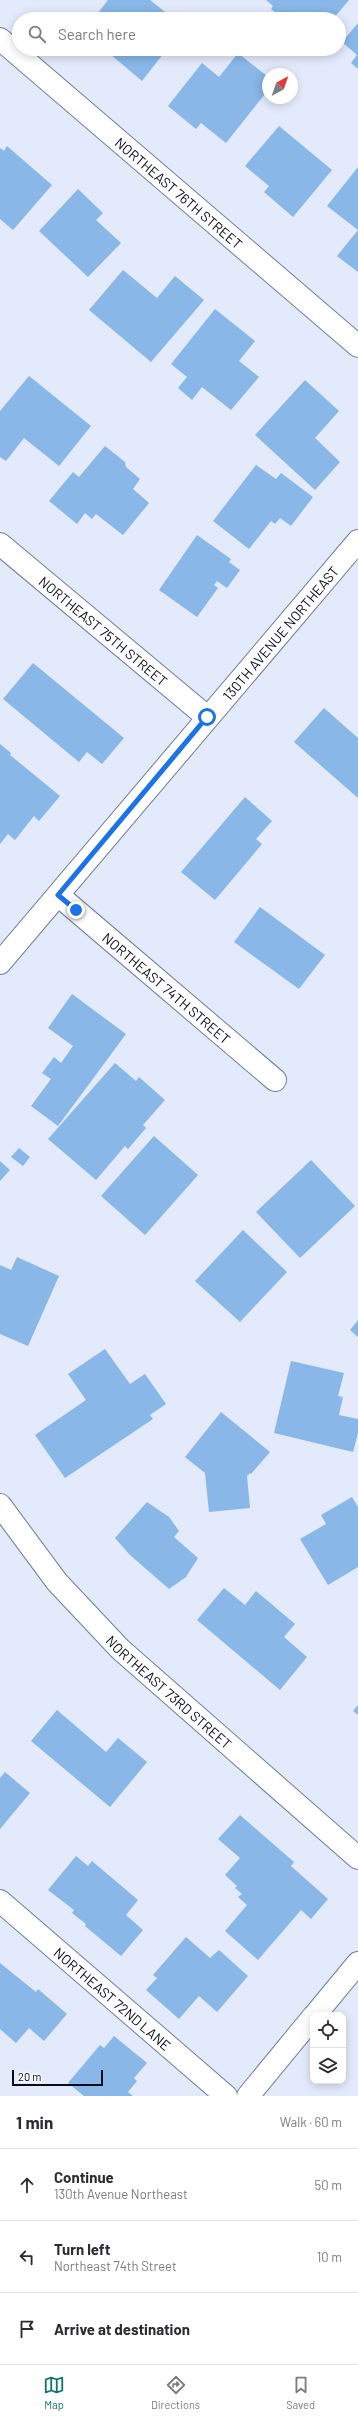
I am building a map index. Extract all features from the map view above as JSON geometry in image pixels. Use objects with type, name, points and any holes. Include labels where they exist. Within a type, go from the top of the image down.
[{"type":"street","name":"NORTHEAST 76TH STREET","points":[[0,39],[12,49]]},
{"type":"street","name":"NORTHEAST 76TH STREET","points":[[20,56],[358,346]]},
{"type":"street","name":"130TH AVENUE NORTHEAST","points":[[0,963],[207,717],[358,541]]},
{"type":"street","name":"NORTHEAST 75TH STREET","points":[[0,544],[207,717]]},
{"type":"street","name":"NORTHEAST 74TH STREET","points":[[58,895],[275,1080]]},
{"type":"street","name":"NORTHEAST 73RD STREET","points":[[0,1506],[57,1582],[120,1649],[358,1858]]},
{"type":"street","name":"NORTHEAST 72ND LANE","points":[[0,1900],[226,2096]]},
{"type":"street","points":[[317,2012],[358,1963]]},
{"type":"street","points":[[248,2096],[310,2021]]},
{"type":"building","points":[[108,0],[150,0],[165,12],[99,12]]},
{"type":"building","points":[[266,0],[349,0],[339,12],[275,12],[271,9],[273,6]]},
{"type":"building","points":[[358,23],[358,69],[351,63],[357,55],[346,45],[346,37]]},
{"type":"building","points":[[112,56],[162,56],[142,81]]},
{"type":"building","points":[[236,56],[242,56],[262,72],[262,98],[226,143],[201,123],[196,129],[168,106],[202,63],[219,77]]},
{"type":"building","points":[[279,126],[332,170],[293,217],[264,192],[269,186],[245,166]]},
{"type":"building","points":[[7,146],[52,185],[13,230],[0,219],[0,148],[4,151]]},
{"type":"building","points":[[358,167],[358,230],[327,206]]},
{"type":"building","points":[[78,189],[103,213],[96,220],[121,243],[88,277],[39,231]]},
{"type":"building","points":[[358,230],[358,272],[337,256]]},
{"type":"building","points":[[123,270],[157,298],[175,276],[204,300],[151,362],[89,310]]},
{"type":"building","points":[[215,309],[255,341],[239,361],[259,377],[231,410],[202,387],[192,400],[178,388],[187,377],[171,364]]},
{"type":"building","points":[[29,376],[91,426],[59,466],[24,438],[6,461],[0,457],[0,411]]},
{"type":"building","points":[[305,380],[339,411],[315,438],[340,462],[315,490],[255,435]]},
{"type":"building","points":[[105,446],[125,462],[126,467],[140,479],[133,489],[149,503],[123,535],[96,514],[92,519],[85,513],[77,524],[49,501],[73,472],[79,477]]},
{"type":"building","points":[[256,465],[276,479],[281,473],[313,497],[291,526],[280,518],[275,524],[271,521],[249,549],[213,521]]},
{"type":"building","points":[[197,535],[231,559],[229,562],[240,570],[227,588],[217,581],[214,585],[218,588],[197,617],[159,590]]},
{"type":"building","points":[[33,663],[124,738],[102,764],[87,752],[79,762],[3,699]]},
{"type":"building","points":[[324,708],[358,738],[358,798],[294,742]]},
{"type":"building","points":[[0,744],[11,753],[10,755],[60,796],[39,821],[34,816],[15,840],[8,834],[0,844]]},
{"type":"building","points":[[245,797],[272,821],[256,839],[262,844],[215,900],[181,872]]},
{"type":"building","points":[[260,907],[325,955],[299,989],[234,942]]},
{"type":"building","points":[[72,994],[126,1034],[58,1126],[31,1106],[51,1079],[42,1073],[54,1057],[61,1063],[73,1046],[48,1028]]},
{"type":"building","points":[[115,1063],[136,1081],[139,1077],[165,1100],[143,1125],[146,1128],[128,1149],[125,1146],[96,1180],[48,1139]]},
{"type":"building","points":[[154,1136],[198,1175],[145,1235],[101,1196]]},
{"type":"building","points":[[19,1148],[30,1157],[23,1166],[11,1157]]},
{"type":"building","points":[[311,1160],[355,1206],[300,1258],[256,1212]]},
{"type":"building","points":[[0,1161],[10,1170],[0,1181]]},
{"type":"building","points":[[243,1230],[287,1272],[240,1322],[195,1281]]},
{"type":"building","points":[[17,1257],[59,1276],[28,1346],[0,1334],[0,1265],[11,1270]]},
{"type":"building","points":[[358,1320],[358,1337],[350,1330]]},
{"type":"building","points":[[105,1349],[130,1384],[145,1374],[166,1404],[150,1415],[153,1419],[65,1478],[35,1435],[86,1400],[68,1374]]},
{"type":"building","points":[[291,1361],[344,1373],[338,1396],[343,1397],[339,1415],[358,1419],[358,1433],[353,1452],[274,1433]]},
{"type":"building","points":[[221,1412],[270,1452],[251,1474],[250,1473],[247,1476],[250,1508],[209,1512],[205,1473],[185,1457]]},
{"type":"building","points":[[352,1497],[358,1507],[358,1567],[328,1585],[300,1539],[326,1524],[321,1515]]},
{"type":"building","points":[[147,1502],[169,1517],[179,1531],[174,1537],[198,1558],[186,1577],[169,1589],[130,1555],[115,1538]]},
{"type":"building","points":[[224,1588],[245,1605],[256,1591],[295,1624],[284,1637],[307,1657],[280,1690],[197,1620]]},
{"type":"building","points":[[358,1705],[358,1715],[353,1711]]},
{"type":"building","points":[[57,1710],[106,1752],[118,1738],[147,1762],[110,1807],[31,1741]]},
{"type":"building","points":[[5,1772],[30,1793],[0,1829],[0,1778]]},
{"type":"building","points":[[240,1815],[294,1862],[291,1866],[328,1899],[311,1919],[301,1910],[258,1960],[225,1931],[247,1905],[238,1897],[242,1894],[235,1888],[237,1886],[225,1875],[240,1858],[218,1839]]},
{"type":"building","points":[[76,1856],[88,1866],[92,1861],[138,1900],[126,1915],[143,1930],[121,1956],[85,1926],[86,1924],[72,1913],[74,1910],[48,1890]]},
{"type":"building","points":[[186,1937],[210,1958],[219,1950],[248,1976],[217,2012],[199,1996],[179,2019],[146,1990],[157,1978],[153,1975]]},
{"type":"building","points":[[0,1963],[36,1992],[38,1989],[67,2014],[44,2041],[29,2028],[16,2043],[0,2029]]},
{"type":"building","points":[[114,2036],[147,2063],[134,2078],[137,2081],[128,2092],[133,2096],[84,2096],[68,2083],[100,2045],[104,2048]]},
{"type":"route","points":[[76,910],[58,895],[207,717]]}]
